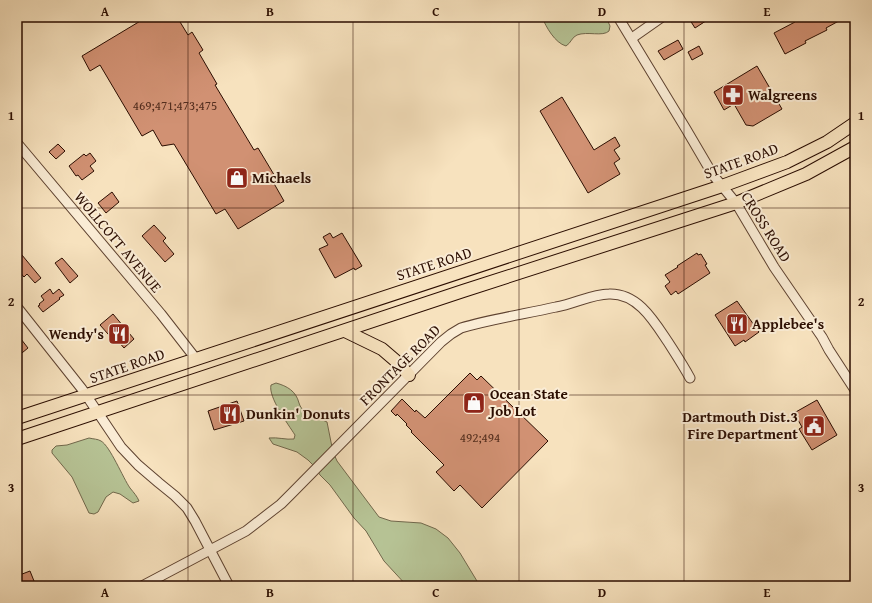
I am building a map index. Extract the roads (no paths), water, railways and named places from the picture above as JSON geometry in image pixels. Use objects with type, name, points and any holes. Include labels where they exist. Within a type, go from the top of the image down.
[{"type":"main road","name":"STATE ROAD","points":[[17,418],[722,186],[787,162],[827,142],[855,123]]},
{"type":"main road","points":[[17,439],[736,203],[806,174],[855,147]]},
{"type":"main road","points":[[345,331],[382,349],[409,375]]},
{"type":"street","name":"CROSS ROAD","points":[[618,17],[713,175],[736,203],[774,267],[822,337],[855,390]]},
{"type":"street","points":[[632,38],[662,17]]},
{"type":"street","name":"WOLLCOTT AVENUE","points":[[17,142],[196,359]]},
{"type":"street","name":"FRONTAGE ROAD","points":[[142,586],[211,551],[246,531],[281,504],[446,338],[461,328],[560,307],[610,294],[630,299],[649,314],[690,378]]},
{"type":"street","points":[[17,307],[87,396],[115,438],[129,455],[187,508],[229,586]]},
{"type":"place","name":"Walgreens","points":[[733,95]]},
{"type":"place","name":"Michaels","points":[[237,178]]},
{"type":"place","name":"Applebee's","points":[[737,324]]},
{"type":"place","name":"Wendy's","points":[[119,334]]},
{"type":"place","name":"Ocean State Job Lot","points":[[474,403]]},
{"type":"place","name":"Dunkin' Donuts","points":[[230,414]]},
{"type":"place","name":"Dartmouth Dist.3 Fire Department","points":[[814,426]]}]
